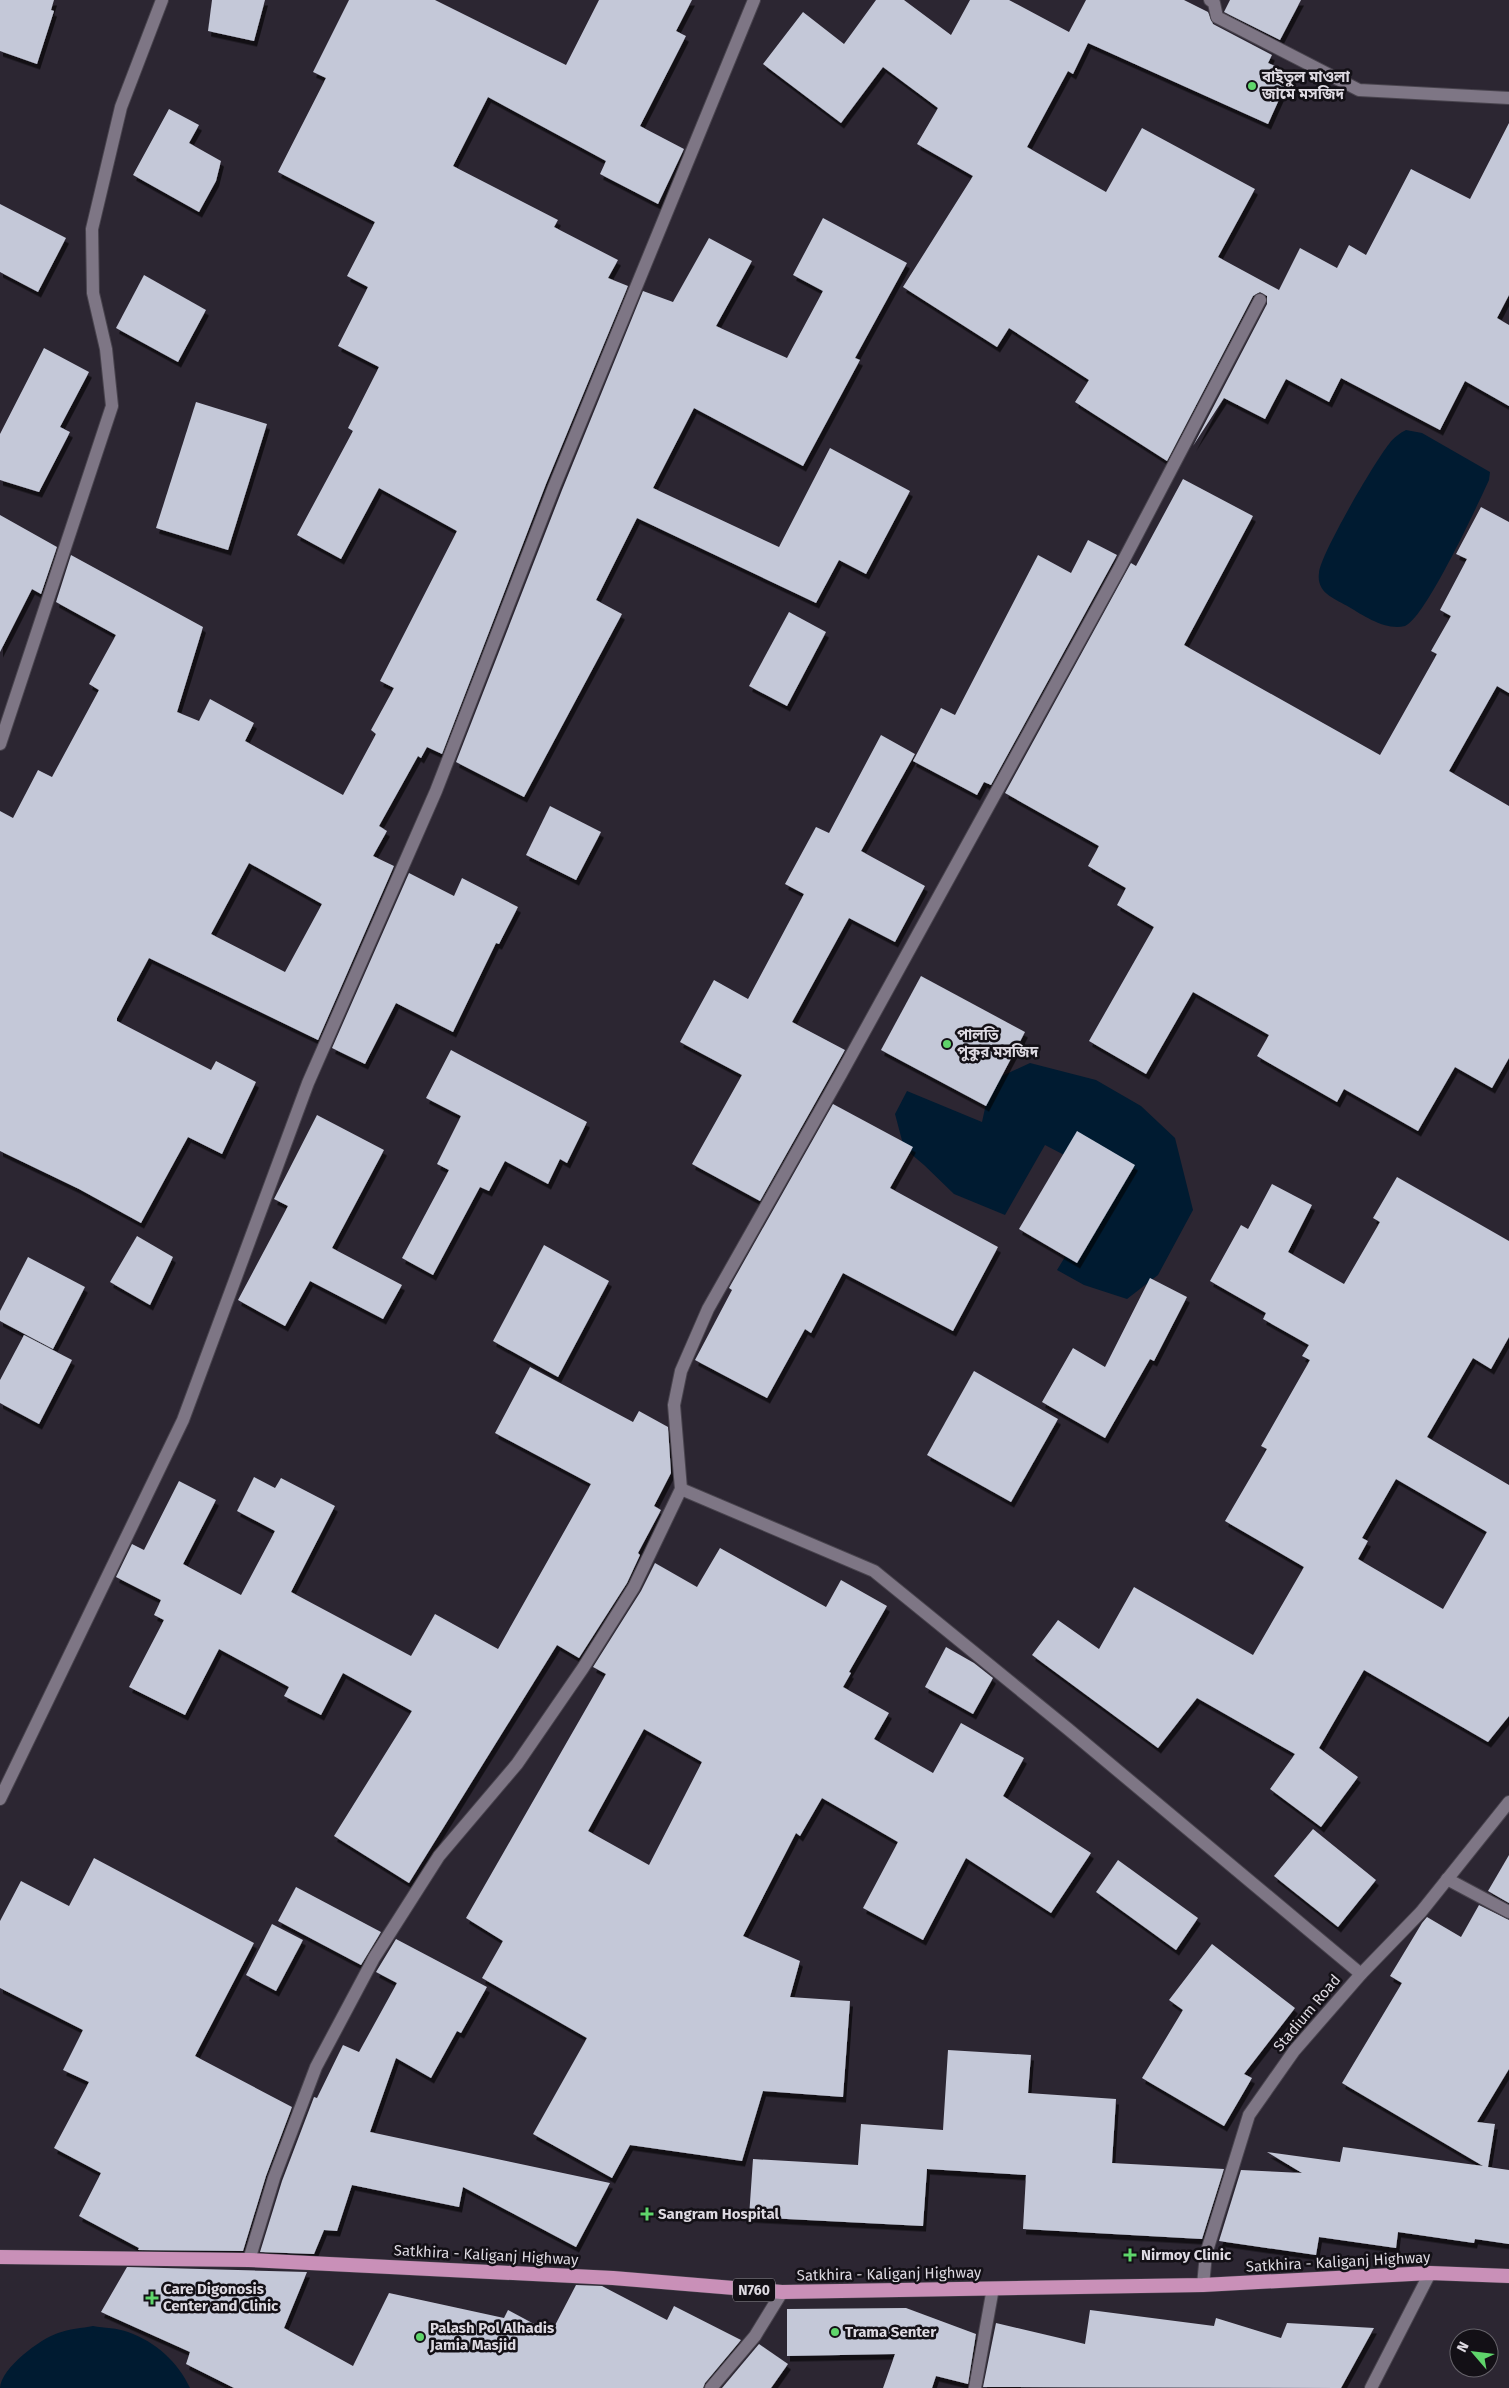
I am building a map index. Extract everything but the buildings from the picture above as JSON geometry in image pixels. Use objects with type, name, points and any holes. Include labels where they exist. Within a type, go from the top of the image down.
[{"type":"highway","name":"Satkhira - Kaliganj Highway","points":[[0,2257],[249,2260],[613,2278],[782,2292],[1203,2285],[1430,2274],[1509,2276]]},
{"type":"street","points":[[0,744],[112,406],[106,349],[93,293],[92,230],[121,107],[162,0]]},
{"type":"street","points":[[0,1799],[182,1420],[308,1082],[436,791],[554,487],[754,0]]},
{"type":"street","points":[[1210,0],[1214,3],[1218,17],[1359,90],[1509,98]]},
{"type":"street","points":[[249,2260],[274,2178],[316,2067],[374,1958],[439,1856],[518,1764],[584,1668],[634,1587],[681,1489],[674,1405],[681,1371],[708,1309],[842,1074],[1110,586],[1260,300]]},
{"type":"street","points":[[681,1489],[874,1571],[1068,1729],[1361,1974]]},
{"type":"street","name":"Stadium Road","points":[[1203,2285],[1206,2254],[1249,2115],[1294,2051],[1361,1974],[1421,1912],[1509,1802]]},
{"type":"street","points":[[1447,1879],[1509,1912]]},
{"type":"street","points":[[1372,2388],[1430,2274]]},
{"type":"street","points":[[976,2388],[993,2288]]},
{"type":"street","points":[[711,2388],[755,2336],[782,2292]]},
{"type":"water","points":[[1406,430],[1422,433],[1490,472],[1489,480],[1474,512],[1425,604],[1414,619],[1405,626],[1398,627],[1376,622],[1333,598],[1320,586],[1319,573],[1328,548],[1372,469],[1391,442]]},
{"type":"water","points":[[1030,1063],[1096,1080],[1141,1106],[1175,1138],[1193,1210],[1158,1275],[1127,1299],[1084,1285],[1057,1270],[1112,1180],[1045,1145],[1005,1215],[954,1194],[904,1148],[895,1114],[907,1091],[982,1122],[991,1081]]},
{"type":"water","points":[[93,2326],[124,2331],[148,2341],[172,2361],[190,2388],[0,2388],[2,2380],[14,2363],[41,2341],[62,2332]]},
{"type":"place","name":"বাইতুল মাওলা জামে মসজিদ","points":[[1252,86]]},
{"type":"place","name":"পালতি পুকুর মসজিদ","points":[[947,1044]]},
{"type":"place","name":"Sangram Hospital","points":[[647,2214]]},
{"type":"place","name":"Nirmoy Clinic","points":[[1130,2255]]},
{"type":"place","name":"Care Digonosis Center and Clinic","points":[[152,2298]]},
{"type":"place","name":"Trama Senter","points":[[835,2332]]},
{"type":"place","name":"Palash Pol Alhadis Jamia Masjid","points":[[420,2337]]}]
